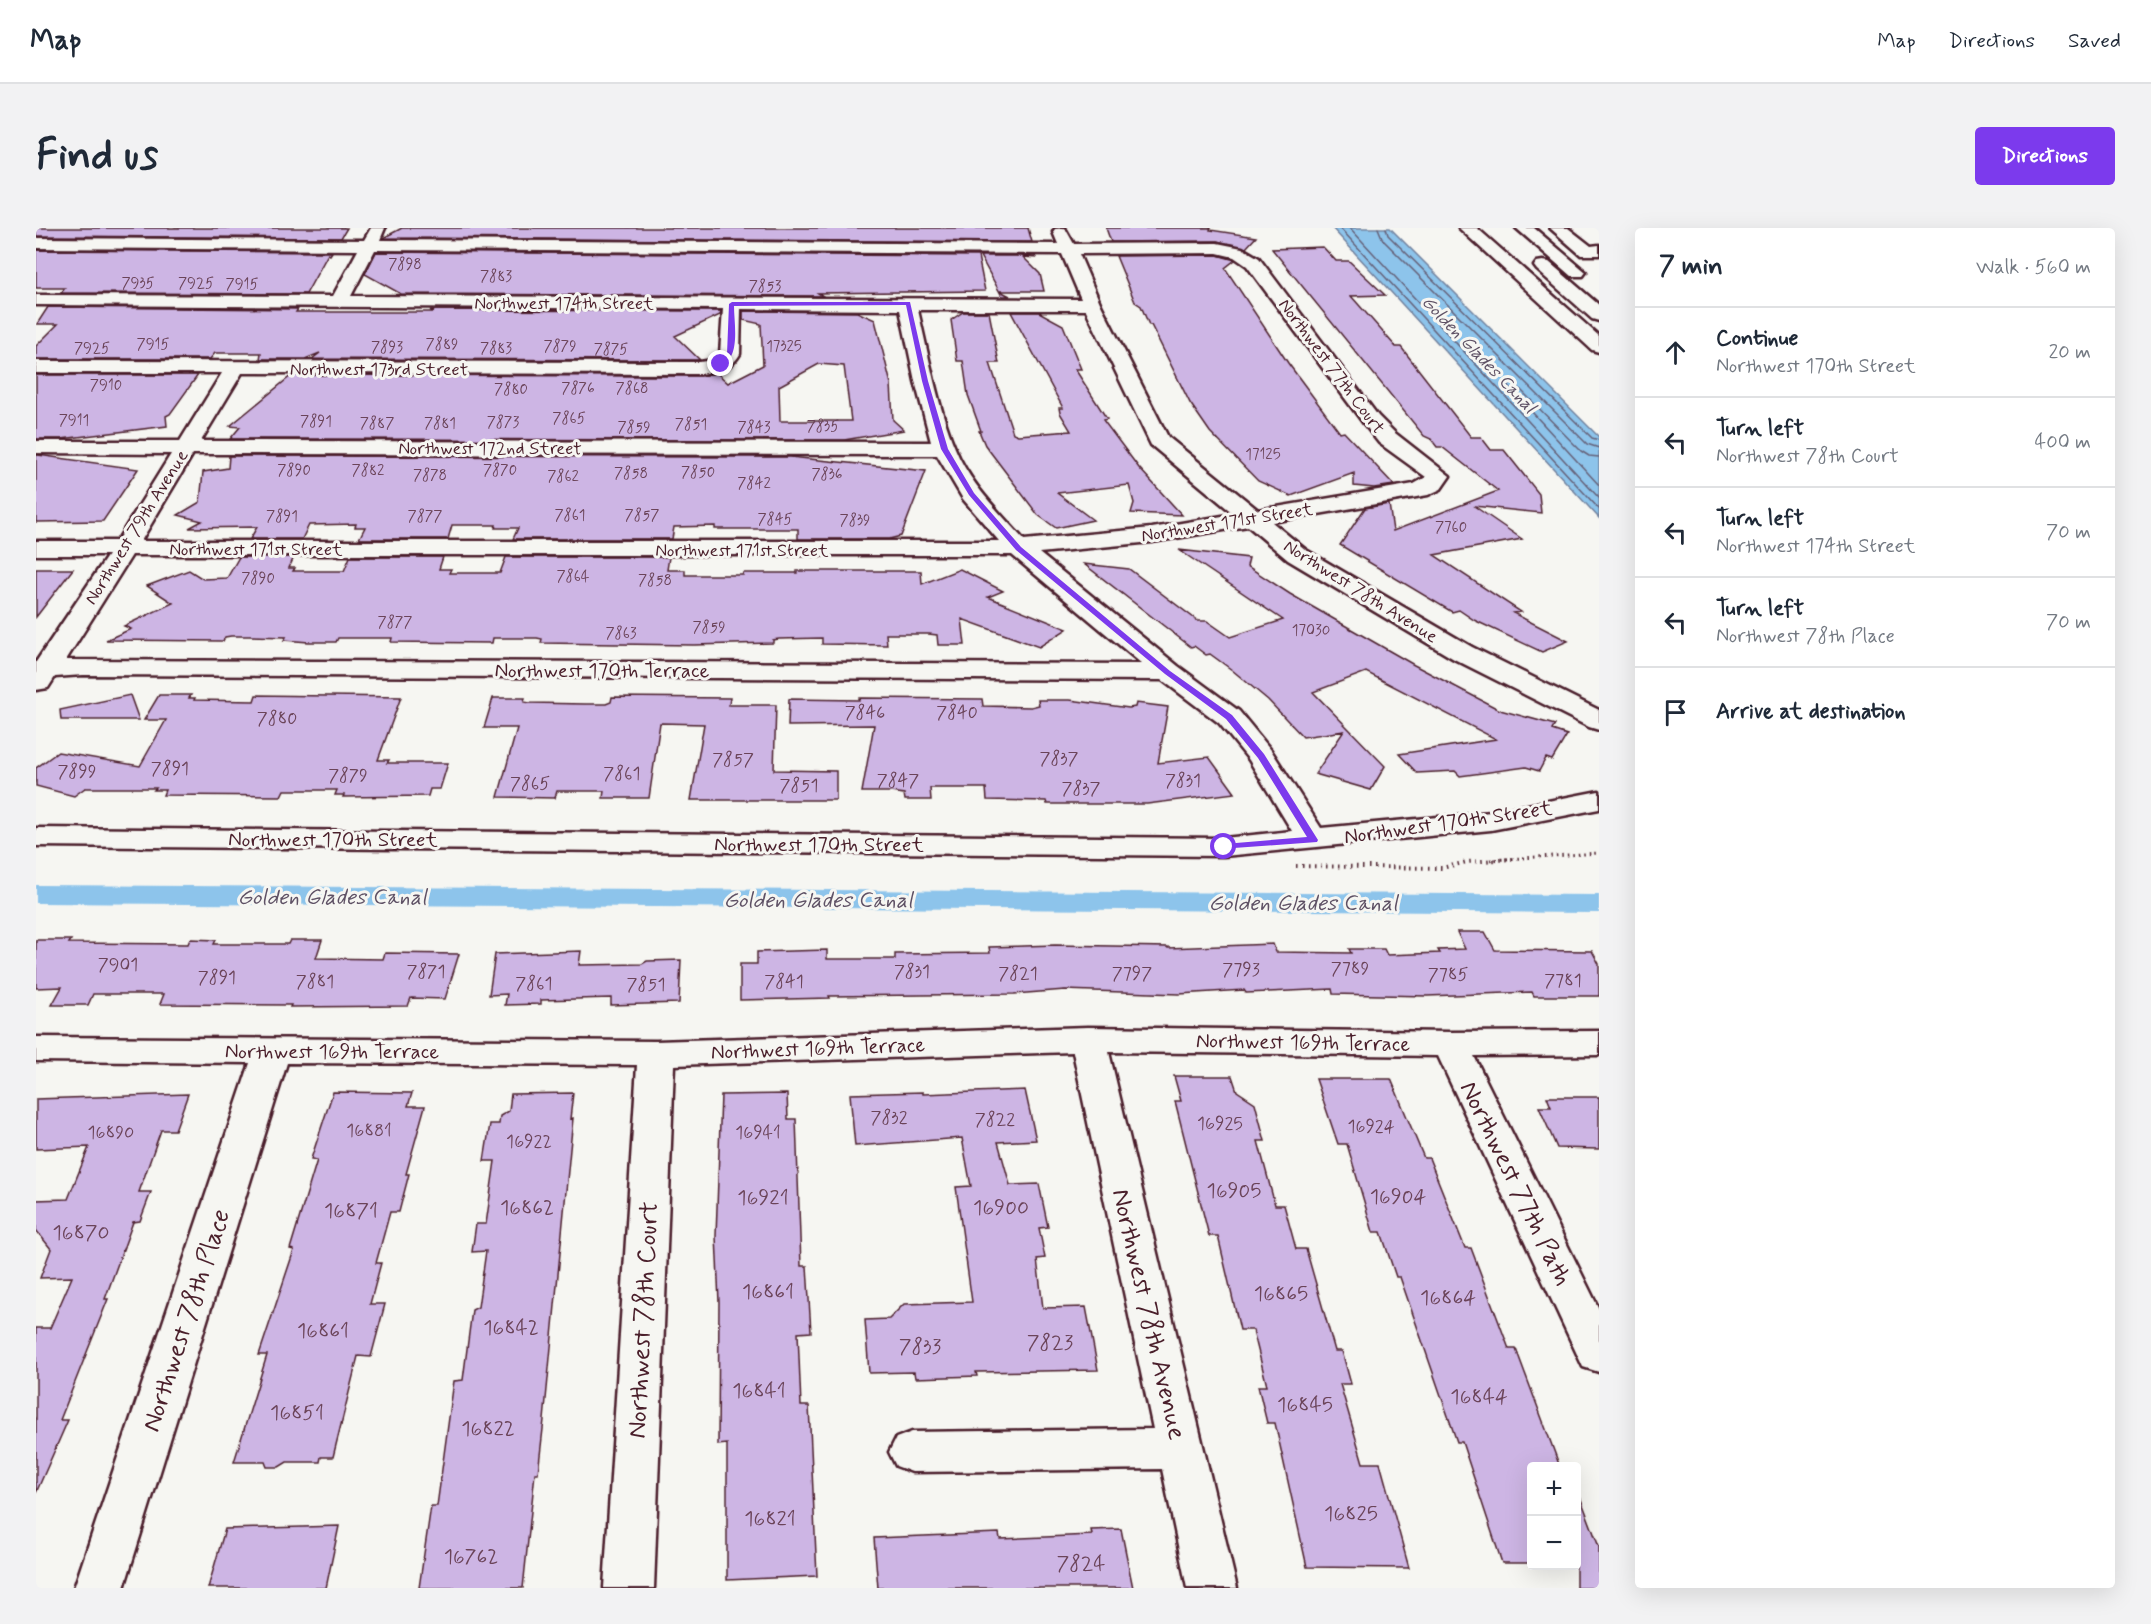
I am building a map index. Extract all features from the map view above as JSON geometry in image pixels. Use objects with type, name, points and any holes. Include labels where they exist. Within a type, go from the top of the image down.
[{"type":"street","points":[[339,301],[379,228]]},
{"type":"street","points":[[1467,228],[1599,346]]},
{"type":"street","points":[[1558,228],[1593,250]]},
{"type":"street","points":[[1519,234],[1561,259],[1593,286]]},
{"type":"street","points":[[1519,234],[1535,259],[1599,315]]},
{"type":"street","points":[[36,243],[369,245],[1063,239]]},
{"type":"street","name":"Northwest 77th Court","points":[[1063,239],[1217,248],[1244,254],[1253,262],[1387,438],[1439,476]]},
{"type":"street","name":"Northwest 78th Avenue","points":[[1063,239],[1092,305],[1159,440],[1297,555],[1463,653],[1599,721]]},
{"type":"street","points":[[1502,260],[1561,259]]},
{"type":"street","name":"Northwest 174th Street","points":[[36,300],[1092,305]]},
{"type":"street","name":"Northwest 173rd Street","points":[[36,367],[675,369],[721,364],[727,360],[730,354],[732,304]]},
{"type":"street","points":[[908,304],[925,381],[944,449],[971,494],[1018,548],[1167,672],[1229,717],[1261,756],[1313,840]]},
{"type":"street","name":"Northwest 79th Avenue","points":[[39,675],[124,549],[235,368]]},
{"type":"street","name":"Northwest 172nd Street","points":[[36,447],[944,449]]},
{"type":"street","name":"Northwest 171st Street","points":[[36,548],[1018,548],[1152,535],[1252,519],[1420,490],[1433,484],[1439,476]]},
{"type":"street","name":"Northwest 170th Terrace","points":[[39,675],[1167,672]]},
{"type":"street","name":"Northwest 170th Street","points":[[36,837],[1224,847],[1491,821],[1599,800]]},
{"type":"street","name":"Northwest 78th Avenue","points":[[1088,1039],[1212,1588]]},
{"type":"street","name":"Northwest 169th Terrace","points":[[36,1049],[656,1053],[1088,1039],[1450,1044],[1599,1043]]},
{"type":"street","name":"Northwest 77th Path","points":[[1450,1044],[1597,1345]]},
{"type":"street","name":"Northwest 78th Place","points":[[99,1588],[272,1051]]},
{"type":"street","name":"Northwest 78th Court","points":[[629,1588],[656,1053]]},
{"type":"street","points":[[912,1452],[1180,1449]]},
{"type":"water","points":[[1332,228],[1390,228],[1599,437],[1599,518]]},
{"type":"building","points":[[36,228],[347,228],[341,238],[36,236]]},
{"type":"building","points":[[402,228],[1028,228],[1032,242],[383,238]]},
{"type":"building","points":[[1106,228],[1211,228],[1210,230],[1256,237],[1246,248],[1217,241],[1111,242]]},
{"type":"building","points":[[1323,247],[1336,261],[1349,261],[1385,295],[1351,296],[1396,347],[1401,347],[1471,437],[1481,437],[1491,450],[1504,450],[1539,494],[1541,513],[1474,506],[1522,539],[1434,555],[1521,612],[1513,613],[1568,641],[1542,652],[1474,620],[1459,610],[1452,612],[1340,545],[1365,508],[1389,504],[1393,531],[1498,491],[1442,447],[1437,447],[1431,439],[1424,436],[1272,249]]},
{"type":"building","points":[[36,250],[332,252],[328,254],[306,294],[61,293],[65,288],[36,288]]},
{"type":"building","points":[[376,252],[978,256],[985,291],[818,293],[823,296],[401,294],[365,274]]},
{"type":"building","points":[[1217,255],[1235,260],[1225,268],[1288,363],[1340,433],[1344,432],[1394,485],[1374,488],[1354,486],[1354,473],[1291,496],[1258,481],[1210,432],[1190,403],[1141,306],[1135,302],[1116,256]]},
{"type":"building","points":[[980,256],[1035,256],[1036,258],[1023,257],[1040,274],[1044,291],[1000,291],[1010,296],[1002,296]]},
{"type":"building","points":[[48,307],[298,309],[296,312],[721,311],[720,315],[675,336],[700,360],[312,359],[320,353],[305,359],[260,359],[261,353],[215,353],[210,359],[36,359],[36,346],[58,324],[37,324]]},
{"type":"building","points":[[743,311],[857,312],[875,320],[891,384],[893,420],[904,430],[844,440],[230,439],[240,427],[230,426],[292,375],[700,376],[717,373],[728,383],[763,365],[761,324],[743,320]],"holes":[[[819,364],[844,366],[851,421],[780,421],[779,386]]]},
{"type":"building","points":[[963,312],[989,312],[999,363],[990,363],[1013,433],[1018,435],[1071,431],[1060,413],[1059,408],[1063,408],[1011,312],[1039,312],[1063,325],[1081,369],[1075,369],[1107,419],[1103,420],[1139,468],[1182,515],[1131,513],[1134,503],[1129,485],[1057,493],[1093,520],[1056,528],[1038,515],[985,445],[979,431],[981,431],[968,395],[963,361],[957,361],[951,320]]},
{"type":"building","points":[[36,375],[198,375],[170,414],[166,416],[167,426],[61,439],[36,439]]},
{"type":"building","points":[[36,455],[138,469],[103,521],[36,522]]},
{"type":"building","points":[[229,456],[790,457],[926,471],[901,536],[889,539],[798,539],[798,529],[715,529],[715,526],[674,527],[672,539],[513,539],[518,528],[495,528],[496,525],[452,525],[448,539],[359,539],[365,527],[355,527],[356,524],[309,525],[302,539],[250,539],[257,527],[189,528],[202,521],[178,515],[200,502],[203,472],[228,468]]},
{"type":"building","points":[[1179,550],[1249,558],[1247,566],[1290,594],[1414,665],[1500,710],[1555,725],[1552,730],[1567,735],[1552,760],[1546,758],[1539,771],[1526,767],[1460,776],[1455,771],[1417,773],[1399,754],[1496,739],[1366,672],[1313,692],[1385,766],[1371,790],[1315,774],[1344,731],[1303,737],[1268,700],[1232,670],[1210,654],[1206,655],[1194,646],[1191,647],[1084,564],[1129,569],[1198,621],[1207,621],[1230,637],[1283,620]]},
{"type":"building","points":[[239,557],[294,557],[289,568],[295,568],[293,571],[344,571],[350,557],[443,557],[439,569],[451,569],[449,573],[500,573],[506,557],[669,557],[667,570],[685,570],[685,575],[743,575],[743,573],[797,573],[797,571],[921,571],[922,584],[960,569],[1003,591],[988,597],[1067,629],[1039,647],[962,619],[965,645],[938,645],[937,635],[929,634],[886,634],[887,645],[822,644],[822,638],[779,639],[773,640],[773,643],[694,645],[541,643],[542,639],[537,638],[493,638],[492,643],[391,642],[392,638],[338,638],[336,642],[309,642],[284,640],[286,637],[250,636],[225,637],[223,641],[106,640],[131,629],[124,626],[173,603],[147,586],[189,570],[203,579],[227,578]]},
{"type":"building","points":[[36,569],[73,569],[36,617]]},
{"type":"building","points":[[130,695],[139,720],[61,720],[60,710]]},
{"type":"building","points":[[159,695],[191,695],[189,698],[195,698],[194,700],[254,701],[256,695],[401,697],[378,760],[389,760],[387,763],[448,763],[440,789],[430,789],[428,796],[343,797],[344,795],[335,795],[337,790],[284,790],[281,796],[163,795],[165,790],[154,790],[156,788],[85,788],[74,796],[36,786],[36,768],[58,752],[140,766],[166,720],[144,720]]},
{"type":"building","points":[[612,697],[730,698],[729,705],[776,705],[774,770],[836,771],[836,800],[691,800],[704,724],[660,723],[649,798],[603,798],[604,791],[557,791],[555,798],[498,797],[517,728],[484,728],[493,698],[525,698],[524,702],[530,703],[606,704],[611,702]]},
{"type":"building","points":[[859,698],[982,699],[983,706],[1031,707],[1039,705],[1038,700],[1070,700],[1129,708],[1135,707],[1136,703],[1168,707],[1158,763],[1209,757],[1235,793],[1147,804],[1047,804],[1046,801],[987,800],[986,788],[930,788],[931,800],[905,800],[904,794],[890,792],[862,792],[874,725],[788,726],[789,699],[859,700]]},
{"type":"building","points":[[1457,932],[1485,932],[1495,950],[1592,951],[1599,964],[1599,996],[1534,996],[1532,992],[1427,996],[1333,994],[1332,989],[1246,993],[1244,990],[1179,994],[1065,990],[1014,994],[829,996],[830,998],[740,1000],[740,964],[757,964],[757,952],[827,950],[827,959],[895,959],[895,954],[990,953],[989,947],[1055,945],[1168,948],[1273,944],[1276,952],[1351,953],[1349,949],[1384,949],[1387,955],[1440,953],[1438,950],[1465,949]]},
{"type":"building","points":[[190,939],[216,940],[214,944],[288,944],[290,940],[322,940],[316,958],[383,959],[385,953],[459,954],[445,999],[411,998],[408,1006],[290,1007],[291,1005],[160,1004],[164,994],[93,994],[88,1005],[52,1005],[62,987],[36,988],[36,940],[71,940],[69,943],[188,944]]},
{"type":"building","points":[[581,951],[579,965],[642,964],[647,961],[681,960],[679,1003],[611,1005],[611,998],[541,1000],[541,1004],[505,1005],[507,994],[489,995],[495,954]]},
{"type":"building","points":[[1174,1076],[1232,1076],[1237,1091],[1255,1103],[1265,1141],[1258,1141],[1275,1205],[1284,1205],[1296,1249],[1306,1249],[1335,1351],[1342,1351],[1351,1384],[1340,1384],[1363,1463],[1380,1463],[1409,1568],[1307,1567],[1275,1423],[1267,1423],[1258,1386],[1267,1386],[1253,1330],[1240,1330],[1218,1236],[1209,1236],[1175,1101],[1181,1101]]},
{"type":"building","points":[[1316,1079],[1391,1079],[1424,1158],[1429,1158],[1465,1248],[1471,1248],[1509,1349],[1516,1349],[1558,1462],[1527,1462],[1527,1563],[1502,1563],[1462,1442],[1457,1442],[1400,1277],[1396,1277],[1381,1232],[1373,1232],[1347,1144],[1338,1144]]},
{"type":"building","points":[[1025,1090],[1036,1140],[998,1142],[1010,1185],[1039,1184],[1048,1227],[1039,1228],[1045,1258],[1037,1259],[1043,1308],[1086,1307],[1098,1370],[976,1372],[977,1376],[915,1378],[914,1372],[869,1373],[865,1320],[889,1319],[904,1304],[972,1302],[956,1187],[971,1186],[962,1138],[855,1146],[850,1094]]},
{"type":"building","points":[[333,1092],[412,1093],[408,1106],[425,1106],[406,1174],[409,1174],[399,1212],[390,1212],[376,1263],[381,1263],[370,1304],[385,1304],[371,1357],[358,1356],[333,1457],[321,1457],[320,1462],[287,1462],[279,1467],[267,1467],[265,1462],[234,1462],[267,1355],[259,1355],[294,1250],[290,1249],[317,1160],[311,1159]]},
{"type":"building","points":[[573,1093],[570,1119],[573,1118],[544,1420],[538,1473],[535,1473],[523,1588],[419,1588],[431,1506],[437,1506],[454,1381],[463,1380],[472,1310],[478,1307],[486,1251],[472,1252],[476,1224],[486,1224],[495,1161],[484,1161],[490,1124],[499,1124],[500,1116],[509,1111],[511,1094]]},
{"type":"building","points":[[188,1094],[175,1130],[161,1130],[139,1192],[151,1192],[140,1221],[133,1222],[105,1299],[108,1299],[60,1420],[68,1420],[36,1493],[36,1328],[50,1328],[72,1277],[40,1278],[51,1249],[36,1230],[36,1200],[68,1199],[89,1147],[36,1149],[36,1099]]},
{"type":"building","points":[[787,1094],[788,1119],[796,1119],[801,1266],[807,1266],[811,1332],[798,1333],[801,1406],[809,1406],[817,1576],[727,1580],[727,1444],[718,1445],[719,1302],[716,1236],[721,1095]]},
{"type":"building","points":[[1547,1097],[1599,1097],[1599,1149],[1557,1148],[1539,1107],[1551,1107]]},
{"type":"building","points":[[1581,1499],[1599,1547],[1599,1588],[1576,1588],[1576,1570],[1581,1570]]},
{"type":"building","points":[[339,1526],[326,1588],[208,1588],[225,1529]]},
{"type":"building","points":[[1121,1529],[1133,1588],[878,1588],[874,1538],[999,1533],[1000,1539],[1092,1535],[1091,1530]]},
{"type":"waterway","name":"Golden Glades Canal","points":[[36,894],[1599,904]]},
{"type":"route","points":[[721,364],[730,354],[732,304],[908,304],[925,381],[944,449],[971,494],[1018,548],[1167,672],[1229,717],[1261,756],[1313,840],[1224,847]]}]
